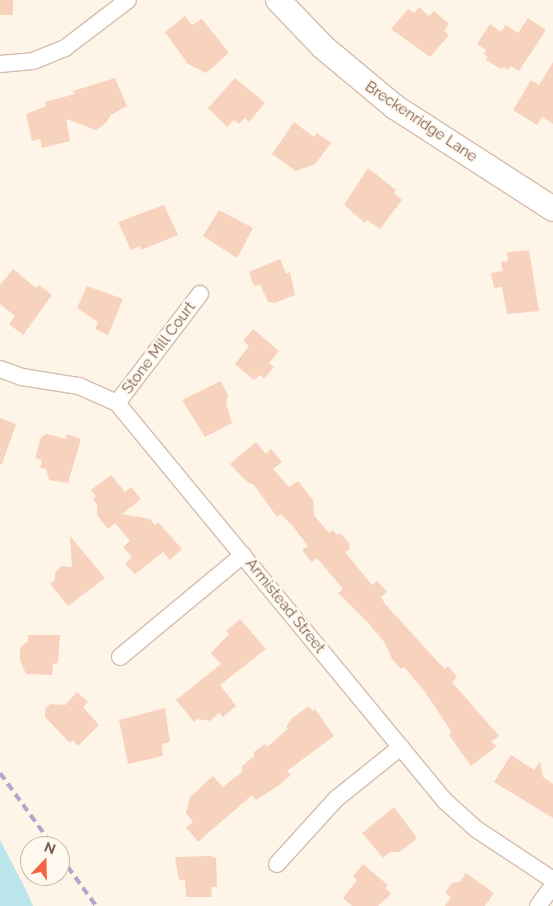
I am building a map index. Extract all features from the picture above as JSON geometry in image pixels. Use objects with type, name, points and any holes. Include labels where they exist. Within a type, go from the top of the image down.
[{"type":"street","points":[[0,64],[33,61],[66,48],[128,0]]},
{"type":"street","name":"Breckenridge Lane","points":[[278,0],[323,47],[395,107],[553,209]]},
{"type":"street","name":"Stone Mill Court","points":[[117,403],[200,294]]},
{"type":"street","name":"Armistead Street","points":[[0,369],[22,377],[79,386],[117,403],[401,747],[461,816],[553,880]]},
{"type":"street","points":[[120,657],[243,555]]},
{"type":"street","points":[[277,864],[336,799],[401,747]]},
{"type":"street","points":[[538,906],[553,885]]},
{"type":"water","points":[[0,840],[20,878],[20,886],[24,886],[33,906],[0,906]]},
{"type":"building","points":[[0,0],[13,0],[13,15],[0,15]]},
{"type":"building","points":[[419,7],[429,16],[434,11],[449,24],[444,31],[449,35],[430,57],[391,29],[408,9],[414,13]]},
{"type":"building","points":[[185,16],[192,25],[202,19],[229,53],[206,73],[188,64],[165,32]]},
{"type":"building","points":[[528,18],[546,30],[519,71],[511,66],[508,70],[503,67],[501,69],[486,60],[488,57],[484,54],[486,50],[477,44],[490,24],[501,32],[506,25],[518,33]]},
{"type":"building","points":[[553,62],[553,124],[542,117],[537,125],[513,110],[531,80],[539,85]]},
{"type":"building","points":[[115,78],[127,106],[111,115],[106,123],[96,130],[66,119],[70,141],[42,148],[40,139],[32,141],[26,114],[46,106],[45,102],[75,94],[73,91]]},
{"type":"building","points":[[235,78],[265,103],[249,122],[245,118],[239,124],[234,120],[227,127],[208,108]]},
{"type":"building","points":[[294,122],[314,137],[317,133],[331,143],[315,164],[296,171],[272,154]]},
{"type":"building","points":[[368,168],[396,190],[394,193],[402,200],[380,229],[367,220],[365,223],[344,205]]},
{"type":"building","points":[[164,205],[178,235],[141,250],[140,246],[131,250],[118,222]]},
{"type":"building","points":[[219,210],[253,228],[237,258],[203,236]]},
{"type":"building","points":[[529,250],[539,311],[507,314],[502,287],[494,288],[491,273],[503,271],[501,262],[508,261],[507,252]]},
{"type":"building","points":[[280,259],[286,274],[290,272],[295,295],[275,303],[268,302],[260,284],[254,286],[249,272]]},
{"type":"building","points":[[13,269],[36,288],[39,285],[52,295],[23,335],[9,324],[15,316],[0,304],[0,285]]},
{"type":"building","points":[[87,286],[123,299],[108,335],[95,329],[98,322],[77,308]]},
{"type":"building","points":[[253,329],[279,351],[269,363],[274,367],[264,379],[260,375],[254,380],[235,364],[249,346],[243,341]]},
{"type":"building","points":[[221,381],[228,396],[226,403],[232,423],[205,437],[182,400]]},
{"type":"building","points":[[0,418],[16,424],[2,464],[0,464]]},
{"type":"building","points":[[47,434],[66,439],[67,434],[81,439],[68,483],[49,480],[46,469],[40,468],[42,460],[35,458],[41,437]]},
{"type":"building","points":[[256,442],[266,454],[271,449],[282,462],[273,469],[289,487],[298,481],[313,500],[314,515],[329,533],[333,530],[337,535],[340,533],[349,543],[350,549],[345,552],[372,585],[377,581],[387,592],[381,597],[385,604],[445,669],[448,666],[457,677],[452,682],[499,736],[491,742],[497,746],[471,766],[449,735],[451,731],[425,692],[404,667],[401,669],[392,659],[385,643],[338,593],[343,589],[317,558],[312,562],[302,550],[308,546],[291,524],[281,514],[277,517],[254,485],[247,482],[230,464]]},
{"type":"building","points":[[111,475],[125,492],[131,487],[141,499],[122,514],[150,519],[155,525],[158,522],[182,549],[170,560],[163,552],[135,574],[125,564],[132,557],[123,547],[130,541],[115,523],[108,529],[97,515],[97,505],[93,499],[96,496],[91,490]]},
{"type":"building","points":[[70,536],[105,578],[68,606],[50,584],[55,580],[55,572],[62,566],[72,567]]},
{"type":"building","points":[[240,619],[266,649],[220,685],[236,706],[223,717],[219,713],[210,721],[198,719],[194,722],[176,700],[221,664],[211,653],[229,634],[226,631]]},
{"type":"building","points":[[28,635],[60,635],[58,663],[53,664],[52,675],[26,674],[20,660],[20,648],[28,641]]},
{"type":"building","points":[[77,692],[88,702],[83,707],[99,725],[78,746],[73,740],[70,743],[45,717],[45,709],[50,704],[65,705]]},
{"type":"building","points":[[309,706],[313,711],[315,709],[334,736],[287,771],[291,775],[278,786],[256,800],[252,795],[198,842],[186,827],[193,822],[186,813],[190,797],[213,776],[223,787],[242,772],[242,766],[254,756],[254,752],[265,744],[267,747],[288,729],[286,727],[292,718]]},
{"type":"building","points":[[165,708],[170,742],[162,744],[163,756],[128,764],[119,720]]},
{"type":"building","points":[[511,755],[534,770],[540,762],[543,777],[553,784],[553,818],[494,782]]},
{"type":"building","points":[[394,807],[417,838],[400,852],[390,852],[383,858],[362,833]]},
{"type":"building","points":[[210,856],[216,858],[217,887],[211,887],[212,897],[186,897],[185,880],[179,880],[175,857]]},
{"type":"building","points":[[363,864],[388,885],[385,888],[391,894],[378,906],[352,906],[343,898],[357,880],[353,876]]},
{"type":"building","points":[[466,873],[494,893],[485,906],[445,906],[451,897],[445,893],[452,883],[460,882]]},
{"type":"railway","points":[[0,773],[46,836]]},
{"type":"railway","points":[[70,870],[96,906]]}]
